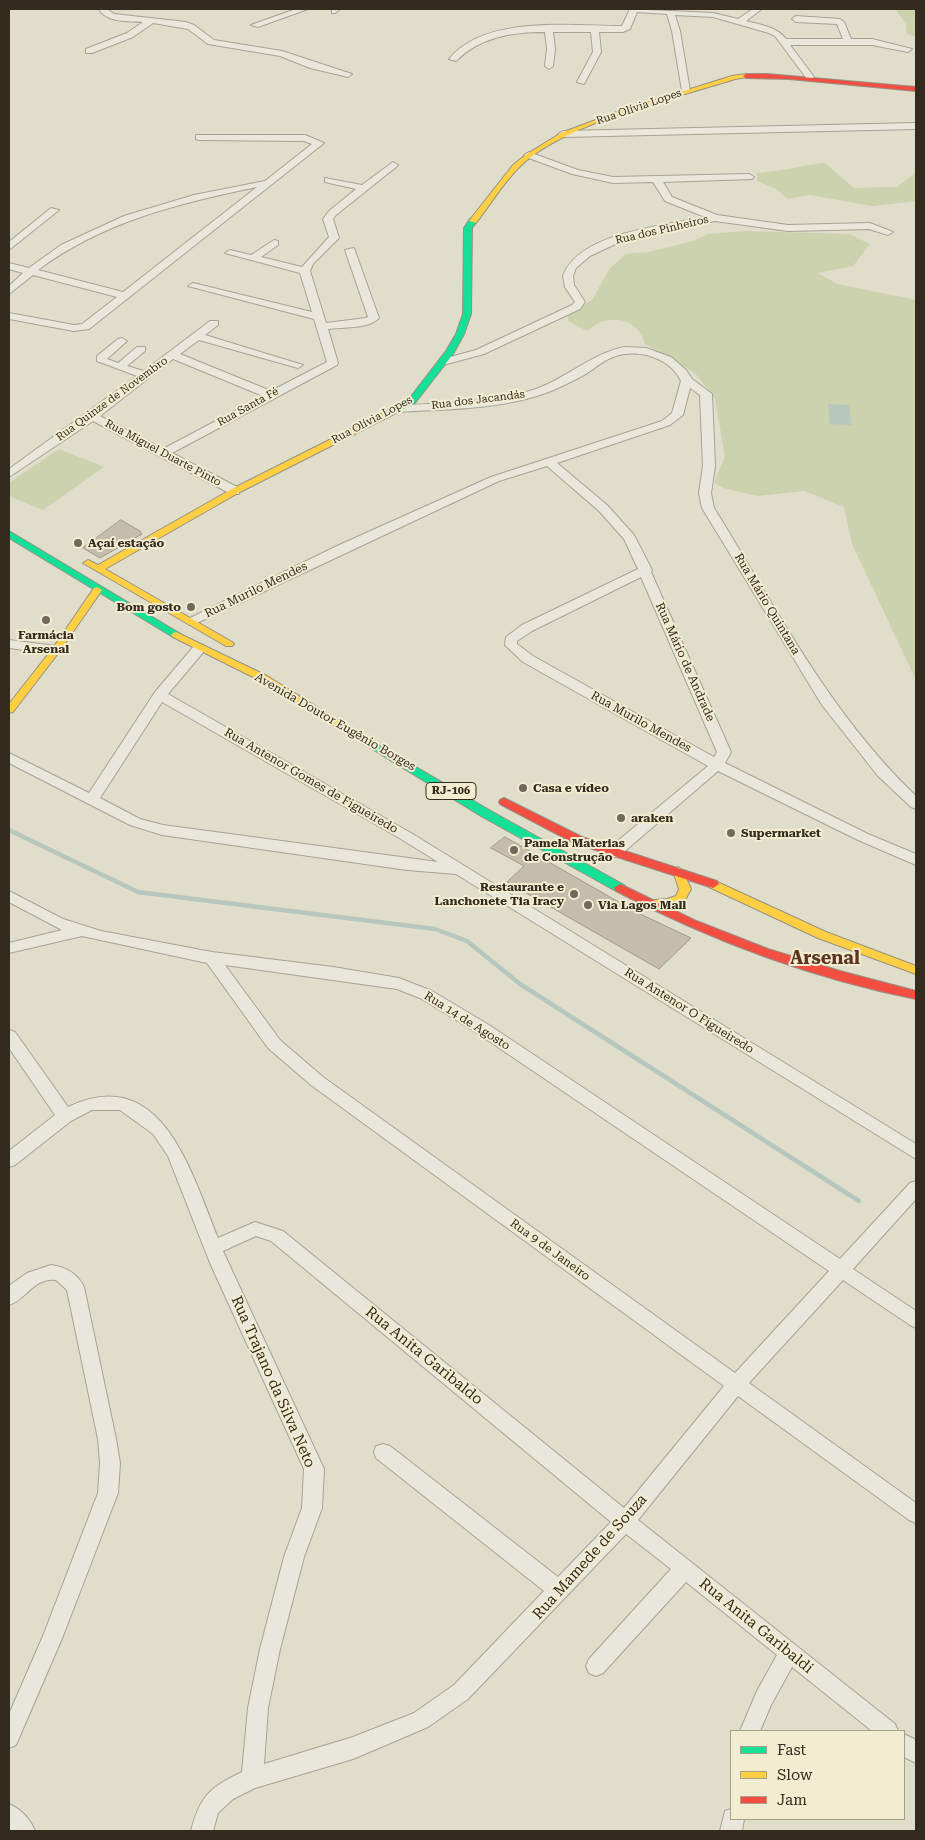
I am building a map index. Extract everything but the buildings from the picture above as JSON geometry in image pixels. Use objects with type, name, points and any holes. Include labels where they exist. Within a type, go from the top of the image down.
[{"type":"main road","name":"Rua Olívia Lopes","points":[[98,569],[235,491],[412,401],[443,362],[460,334],[467,314],[468,228],[516,168],[529,155],[563,134],[619,113],[734,77],[775,75],[810,77],[886,88],[916,89]]},
{"type":"main road","name":"Avenida Doutor Eugênio Borges","points":[[9,534],[97,590],[200,648],[263,678],[486,813],[649,904],[760,950],[854,981],[916,996]]},
{"type":"main road","points":[[75,555],[239,650]]},
{"type":"main road","points":[[9,710],[56,650],[97,590]]},
{"type":"main road","name":"RJ-106","points":[[494,796],[578,840],[613,853],[678,871],[726,889],[822,934],[916,970]]},
{"type":"main road","points":[[649,904],[670,904],[681,899],[685,894],[686,887],[678,871]]},
{"type":"street","points":[[103,9],[105,13],[112,16],[183,24],[191,27],[211,42],[282,54],[313,66],[348,74]]},
{"type":"street","points":[[255,25],[304,9]]},
{"type":"street","points":[[453,59],[463,49],[492,35],[521,29],[624,29],[633,9],[713,15],[772,31],[784,42],[810,77]]},
{"type":"street","points":[[740,22],[758,9]]},
{"type":"street","points":[[670,12],[676,31],[686,91]]},
{"type":"street","points":[[796,19],[840,22],[848,42]]},
{"type":"street","points":[[89,51],[130,35],[152,20]]},
{"type":"street","points":[[548,29],[551,49],[549,66]]},
{"type":"street","points":[[581,82],[597,52],[595,30]]},
{"type":"street","points":[[784,42],[881,42],[908,49]]},
{"type":"street","points":[[563,134],[916,126]]},
{"type":"street","points":[[9,316],[79,328],[88,325],[123,295],[319,143],[299,138],[199,136]]},
{"type":"street","points":[[529,155],[575,172],[600,178],[657,180],[749,177]]},
{"type":"street","points":[[320,322],[305,271],[310,263],[334,238],[328,219],[332,213],[362,188],[393,165]]},
{"type":"street","points":[[328,180],[362,188]]},
{"type":"street","points":[[657,180],[668,198],[715,218]]},
{"type":"street","points":[[9,291],[28,271],[47,257],[150,208],[199,195],[267,182]]},
{"type":"street","points":[[9,247],[54,210]]},
{"type":"street","name":"Rua dos Pinheiros","points":[[443,362],[480,352],[576,307],[580,302],[568,284],[570,270],[574,263],[591,252],[624,237],[715,218],[788,228],[870,226],[888,232]]},
{"type":"street","points":[[253,258],[274,243]]},
{"type":"street","points":[[193,286],[320,322],[369,321],[374,318],[350,250]]},
{"type":"street","points":[[230,253],[305,271]]},
{"type":"street","points":[[9,266],[123,295]]},
{"type":"street","name":"Rua Santa Fé","points":[[164,453],[333,363],[320,322]]},
{"type":"street","name":"Rua Quinze de Novembro","points":[[9,474],[92,416],[214,323]]},
{"type":"street","points":[[198,336],[298,365]]},
{"type":"street","points":[[122,341],[101,358],[105,362],[144,375]]},
{"type":"street","points":[[119,367],[141,349]]},
{"type":"street","name":"Rua dos Jacandás","points":[[396,409],[515,398],[557,384],[606,355],[622,350],[633,350],[665,358],[683,371],[687,381]]},
{"type":"street","points":[[172,355],[270,395]]},
{"type":"street","name":"Rua Murilo Mendes","points":[[190,621],[340,549],[486,484],[548,461],[656,427],[677,415],[687,381]]},
{"type":"street","name":"Rua Mário Quintana","points":[[687,381],[706,394],[709,466],[704,493],[708,508],[787,641],[849,732],[882,774],[916,804]]},
{"type":"street","name":"Rua Miguel Duarte Pinto","points":[[92,416],[235,491]]},
{"type":"street","name":"Rua Mário de Andrade","points":[[548,461],[623,528],[646,570],[724,752],[717,765]]},
{"type":"street","name":"Rua Murilo Mendes","points":[[646,570],[527,628],[511,640],[511,645],[528,659],[717,765],[863,837],[916,860]]},
{"type":"street","points":[[9,644],[56,650]]},
{"type":"street","points":[[90,799],[98,792],[160,695],[200,648]]},
{"type":"street","name":"Rua Antenor Gomes de Figueiredo","points":[[160,695],[461,869]]},
{"type":"street","points":[[9,757],[135,822],[162,830],[407,865],[461,869]]},
{"type":"street","points":[[613,853],[717,765]]},
{"type":"street","name":"Rua Antenor O Figueiredo","points":[[461,869],[916,1152]]},
{"type":"street","name":"Rua 14 de Agosto","points":[[9,896],[58,923],[80,932],[212,958],[371,978],[399,984],[427,995],[483,1029],[843,1269],[916,1320]]},
{"type":"street","points":[[9,948],[80,932]]},
{"type":"street","name":"Rua 9 de Janeiro","points":[[212,958],[260,1026],[291,1060],[341,1099],[916,1514]]},
{"type":"street","points":[[9,1036],[65,1116]]},
{"type":"street","name":"Rua Trajano da Silva Neto","points":[[9,1160],[65,1116],[90,1104],[113,1102],[124,1104],[159,1129],[168,1140],[182,1169],[213,1248],[314,1469],[312,1508],[294,1558],[270,1649],[259,1700],[252,1778]]},
{"type":"street","name":"Rua Mamede de Souza","points":[[202,1831],[209,1807],[226,1791],[252,1778],[353,1748],[421,1720],[461,1692],[560,1591],[625,1521],[736,1385],[916,1188]]},
{"type":"street","name":"Rua Anita Garibaldo","points":[[213,1248],[255,1229],[277,1236],[625,1521]]},
{"type":"street","points":[[9,1298],[17,1289],[45,1272],[57,1271],[69,1277],[75,1287],[110,1463],[108,1494],[95,1530],[9,1738]]},
{"type":"street","points":[[383,1452],[560,1591]]},
{"type":"street","name":"Rua Anita Garibaldi","points":[[625,1521],[887,1730]]},
{"type":"street","points":[[596,1666],[684,1569]]},
{"type":"street","points":[[750,1730],[764,1698],[789,1653]]},
{"type":"street","points":[[905,1745],[916,1753]]},
{"type":"street","points":[[9,1815],[24,1831]]},
{"type":"green space","points":[[895,9],[916,9],[916,37],[907,34],[906,24]]},
{"type":"green space","points":[[825,163],[854,188],[897,187],[916,172],[916,201],[873,206],[809,195],[787,199],[778,190],[757,181],[757,173]]},
{"type":"green space","points":[[747,231],[849,234],[870,244],[853,266],[818,273],[837,284],[916,300],[916,680],[852,544],[844,507],[804,491],[758,496],[723,488],[714,482],[725,457],[715,399],[695,373],[645,344],[636,328],[629,323],[612,320],[595,325],[587,331],[568,321],[568,315],[592,300],[610,268],[626,254],[648,252],[693,241],[708,234]]},
{"type":"green space","points":[[59,449],[104,467],[43,510],[9,496],[9,483]]},
{"type":"shaded area","points":[[828,404],[849,405],[851,425],[830,424]]},
{"type":"waterway","points":[[9,830],[138,892],[435,929],[467,941],[520,984],[859,1201]]},
{"type":"traffic: fast","points":[[387,414],[412,401],[450,352],[460,334],[467,314],[468,228],[473,221]]},
{"type":"traffic: fast","points":[[9,534],[176,635]]},
{"type":"traffic: fast","points":[[360,737],[485,813],[620,888]]},
{"type":"traffic: slow","points":[[473,221],[516,167],[529,155],[563,134],[619,113],[734,77],[746,76]]},
{"type":"traffic: slow","points":[[98,569],[235,491],[387,414]]},
{"type":"traffic: slow","points":[[88,563],[229,644]]},
{"type":"traffic: slow","points":[[9,710],[56,650],[97,590]]},
{"type":"traffic: slow","points":[[176,635],[263,678],[360,737]]},
{"type":"traffic: slow","points":[[649,904],[668,903],[680,899],[685,889],[678,871]]},
{"type":"traffic: slow","points":[[713,884],[822,935],[916,970]]},
{"type":"traffic: jam","points":[[746,76],[789,77],[916,89]]},
{"type":"traffic: jam","points":[[504,802],[578,840],[713,884]]},
{"type":"traffic: jam","points":[[620,888],[690,923],[764,952],[840,976],[916,995]]},
{"type":"place","name":"Açaí estação","points":[[78,543]]},
{"type":"place","name":"Bom gosto","points":[[191,607]]},
{"type":"place","name":"Farmácia Arsenal","points":[[46,620]]},
{"type":"place","name":"Casa e vídeo","points":[[523,788]]},
{"type":"place","name":"araken","points":[[621,818]]},
{"type":"place","name":"Supermarket","points":[[731,833]]},
{"type":"place","name":"Pamela Materias de Construção","points":[[514,850]]},
{"type":"place","name":"Restaurante e Lanchonete Tia Iracy","points":[[574,894]]},
{"type":"place","name":"Via Lagos Mall","points":[[588,905]]},
{"type":"district","name":"Arsenal","points":[[825,959]]}]
